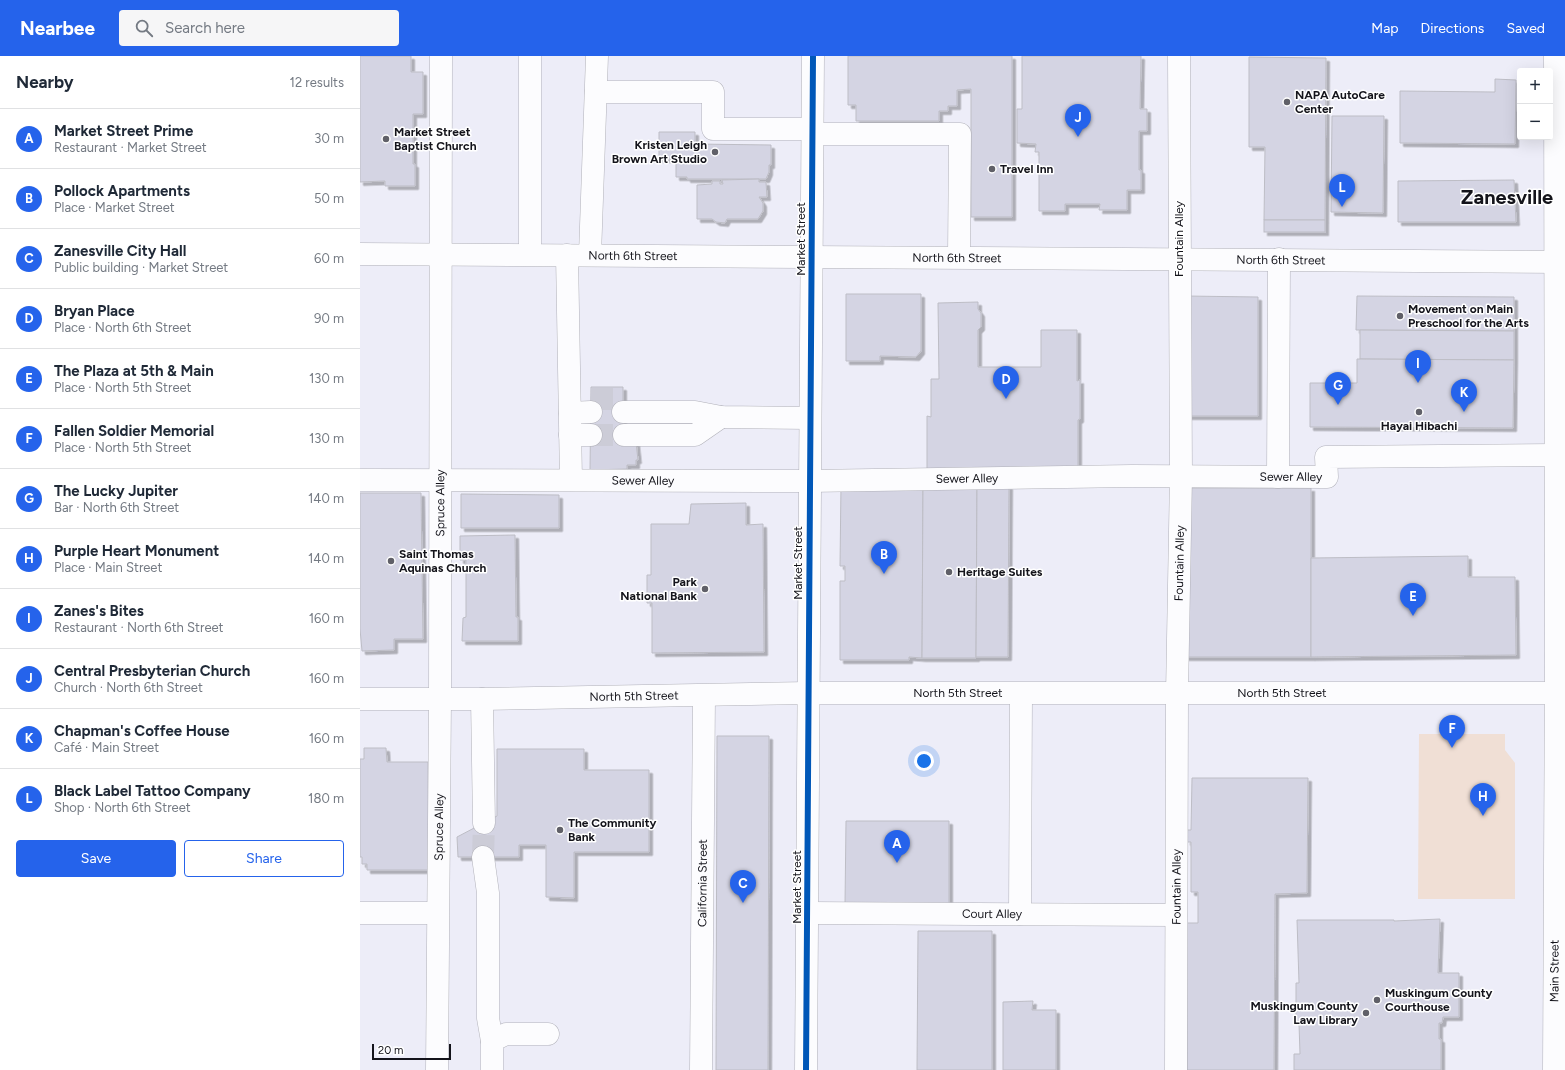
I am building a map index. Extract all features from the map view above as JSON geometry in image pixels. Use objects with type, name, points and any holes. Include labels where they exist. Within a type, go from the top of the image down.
[{"type":"main road","name":"Spruce Alley","points":[[437,1070],[437,913],[440,699],[439,480],[441,56]]},
{"type":"main road","points":[[530,56],[530,254]]},
{"type":"main road","points":[[590,255],[597,56]]},
{"type":"main road","name":"Market Street","points":[[806,1070],[813,56]]},
{"type":"main road","name":"Fountain Alley","points":[[1176,1070],[1177,694],[1181,476],[1179,56]]},
{"type":"main road","name":"Main Street","points":[[1554,1070],[1560,962],[1561,693],[1558,468],[1560,262],[1555,56]]},
{"type":"main road","points":[[596,92],[713,92],[713,129],[960,134],[959,257]]},
{"type":"main road","name":"North 6th Street","points":[[360,254],[1560,262]]},
{"type":"main road","points":[[567,255],[581,418],[571,480]]},
{"type":"main road","points":[[1278,477],[1279,259]]},
{"type":"main road","points":[[721,417],[695,435],[623,417],[695,400],[721,417],[810,418]]},
{"type":"main road","name":"Sewer Alley","points":[[360,480],[809,481],[1181,476],[1326,477],[1326,457],[1558,468]]},
{"type":"main road","name":"North 5th Street","points":[[360,699],[482,699],[809,694],[1561,693]]},
{"type":"main road","points":[[1020,914],[1021,694]]},
{"type":"main road","name":"California Street","points":[[701,1070],[704,696]]},
{"type":"main road","points":[[482,699],[484,823]]},
{"type":"main road","points":[[483,857],[488,893],[488,1018],[492,1041],[492,1070]]},
{"type":"main road","points":[[360,913],[437,913]]},
{"type":"main road","name":"Court Alley","points":[[808,913],[1176,915]]},
{"type":"main road","points":[[492,1041],[506,1034],[548,1034]]},
{"type":"shaded area","points":[[1419,734],[1505,734],[1505,750],[1515,763],[1515,899],[1418,899]]},
{"type":"building","name":"Market Street Baptist Church","points":[[360,56],[411,56],[411,72],[423,72],[423,114],[413,114],[413,164],[415,164],[415,186],[385,186],[385,181],[360,182]]},
{"type":"building","name":"Travel Inn","points":[[848,56],[1012,56],[1012,217],[971,217],[971,89],[957,90],[957,106],[948,106],[948,111],[939,111],[939,121],[856,121],[856,105],[848,105]]},
{"type":"building","points":[[1022,56],[1141,56],[1140,109],[1147,109],[1147,131],[1139,131],[1139,170],[1141,170],[1141,190],[1127,190],[1127,210],[1099,210],[1100,204],[1065,204],[1065,211],[1039,211],[1039,152],[1035,152],[1036,144],[1017,143],[1017,109],[1022,109]]},
{"type":"building","name":"NAPA AutoCare Center","points":[[1249,57],[1326,58],[1325,220],[1264,220],[1265,147],[1249,147]]},
{"type":"building","points":[[1495,79],[1516,80],[1515,144],[1400,143],[1400,91],[1495,92]]},
{"type":"building","points":[[1332,116],[1384,116],[1383,213],[1331,212]]},
{"type":"building","name":"Kristen Leigh Brown Art Studio","points":[[659,132],[695,132],[695,144],[771,145],[771,165],[769,165],[769,172],[766,179],[687,179],[687,177],[676,177],[676,159],[659,159]]},
{"type":"building","points":[[759,179],[759,182],[766,182],[767,197],[759,197],[763,203],[763,211],[758,219],[727,219],[725,223],[716,222],[712,219],[697,219],[697,185],[712,184],[712,181],[720,181],[720,184],[723,184],[722,180]]},
{"type":"building","points":[[1514,180],[1516,222],[1398,222],[1398,181]]},
{"type":"building","points":[[1264,220],[1325,220],[1325,232],[1264,232]]},
{"type":"building","points":[[846,294],[921,294],[921,351],[916,357],[880,356],[880,361],[846,361]]},
{"type":"building","points":[[1186,296],[1258,297],[1258,416],[1186,416]]},
{"type":"building","points":[[1357,296],[1514,297],[1514,331],[1356,330]]},
{"type":"building","points":[[978,302],[978,309],[981,313],[981,327],[978,330],[978,367],[1041,367],[1041,330],[1077,330],[1077,381],[1080,380],[1078,469],[927,470],[927,416],[931,417],[931,379],[939,379],[938,303]]},
{"type":"building","points":[[1360,330],[1514,331],[1514,360],[1360,359]]},
{"type":"building","points":[[1357,359],[1514,360],[1513,428],[1310,427],[1310,383],[1357,383]]},
{"type":"building","points":[[591,387],[623,387],[623,440],[636,442],[638,460],[636,460],[636,465],[627,465],[627,469],[590,470]]},
{"type":"building","points":[[841,485],[923,486],[922,658],[909,657],[909,660],[840,660],[840,581],[845,581],[845,566],[840,566]]},
{"type":"building","name":"Heritage Suites","points":[[923,486],[977,486],[976,658],[922,658]]},
{"type":"building","points":[[977,486],[1009,486],[1008,657],[976,657]]},
{"type":"building","points":[[1185,488],[1311,488],[1311,657],[1185,657]]},
{"type":"building","name":"Saint Thomas Aquinas Church","points":[[360,493],[421,493],[423,639],[394,639],[394,650],[362,651],[360,629]]},
{"type":"building","points":[[461,494],[559,495],[559,528],[461,528]]},
{"type":"building","name":"Park National Bank","points":[[746,503],[746,525],[763,524],[764,652],[652,653],[652,603],[647,603],[647,575],[651,575],[651,524],[689,524],[691,504]]},
{"type":"building","points":[[515,535],[516,617],[518,617],[518,641],[462,641],[463,618],[466,617],[466,560],[460,560],[460,536]]},
{"type":"building","points":[[1468,556],[1468,577],[1515,577],[1516,655],[1311,657],[1311,558]]},
{"type":"building","points":[[717,736],[769,736],[768,1070],[716,1070]]},
{"type":"building","points":[[364,748],[386,748],[387,762],[428,762],[429,870],[367,870],[367,864],[362,864],[362,857],[360,857],[360,759],[364,759]]},
{"type":"building","name":"The Community Bank","points":[[497,749],[584,749],[584,770],[649,770],[649,852],[574,852],[574,898],[546,897],[546,845],[519,845],[519,857],[458,857],[457,837],[497,816]]},
{"type":"building","points":[[1192,778],[1308,778],[1307,893],[1275,894],[1274,1070],[1187,1070],[1187,923],[1198,923],[1198,892],[1191,892],[1191,842],[1187,842],[1187,830],[1191,830]]},
{"type":"building","points":[[846,821],[949,821],[949,905],[845,904]]},
{"type":"building","name":"Muskingum County Courthouse","points":[[1440,919],[1438,973],[1459,973],[1459,1017],[1443,1017],[1442,1023],[1439,1023],[1439,1039],[1441,1039],[1441,1070],[1294,1070],[1294,1054],[1300,1054],[1299,1024],[1296,1023],[1296,983],[1299,983],[1297,920],[1394,921]]},
{"type":"building","points":[[918,931],[992,931],[992,1070],[917,1070]]},
{"type":"building","points":[[1033,1001],[1032,1010],[1056,1010],[1056,1070],[1003,1070],[1003,1002]]},
{"type":"tunnel","points":[[591,399],[623,399]]},
{"type":"tunnel","points":[[591,435],[624,435]]},
{"type":"tunnel","points":[[483,857],[484,823]]},
{"type":"cycle path","points":[[806,1070],[813,56]]},
{"type":"place","name":"NAPA AutoCare Center","points":[[1287,102]]},
{"type":"place","name":"Central Presbyterian Church","points":[[1078,137]]},
{"type":"place","name":"Market Street Baptist Church","points":[[386,139]]},
{"type":"place","name":"Kristen Leigh Brown Art Studio","points":[[715,152]]},
{"type":"place","name":"Travel Inn","points":[[992,169]]},
{"type":"place","name":"Black Label Tattoo Company","points":[[1342,207]]},
{"type":"place","name":"Movement on Main Preschool for the Arts","points":[[1400,316]]},
{"type":"place","name":"Zanes's Bites","points":[[1418,383]]},
{"type":"place","name":"Bryan Place","points":[[1006,399]]},
{"type":"place","name":"The Lucky Jupiter","points":[[1338,405]]},
{"type":"place","name":"Hayai Hibachi","points":[[1419,412]]},
{"type":"place","name":"Chapman's Coffee House","points":[[1464,412]]},
{"type":"place","name":"Saint Thomas Aquinas Church","points":[[391,561]]},
{"type":"place","name":"Heritage Suites","points":[[949,572]]},
{"type":"place","name":"Pollock Apartments","points":[[884,574]]},
{"type":"place","name":"Park National Bank","points":[[705,589]]},
{"type":"place","name":"The Plaza at 5th & Main","points":[[1413,616]]},
{"type":"place","name":"Fallen Soldier Memorial","points":[[1452,748]]},
{"type":"place","name":"Purple Heart Monument","points":[[1483,816]]},
{"type":"place","name":"The Community Bank","points":[[560,830]]},
{"type":"place","name":"Market Street Prime","points":[[897,863]]},
{"type":"place","name":"Zanesville City Hall","points":[[743,903]]},
{"type":"place","name":"Muskingum County Courthouse","points":[[1377,1000]]},
{"type":"place","name":"Muskingum County Law Library","points":[[1366,1013]]},
{"type":"district","name":"Zanesville","points":[[1507,197]]}]
